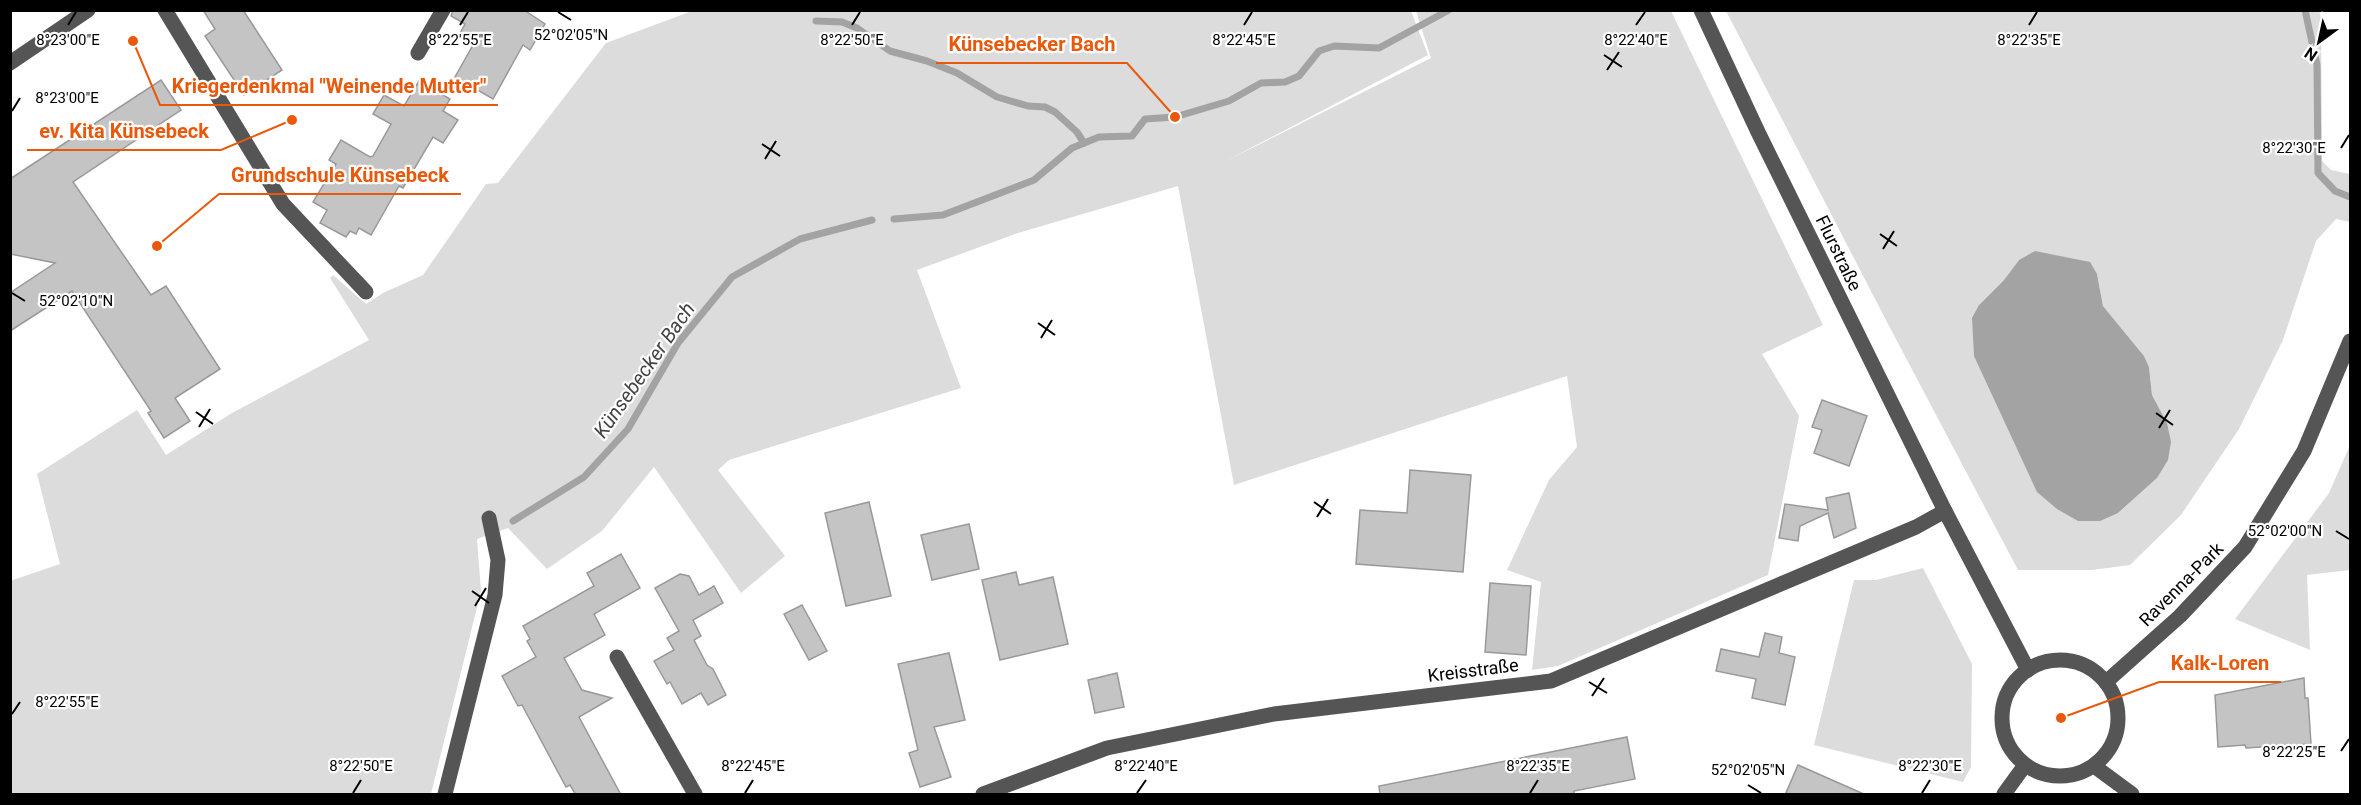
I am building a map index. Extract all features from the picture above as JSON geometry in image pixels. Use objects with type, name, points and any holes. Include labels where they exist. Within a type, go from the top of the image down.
[{"type":"street","points":[[10,63],[88,10]]},
{"type":"street","points":[[165,10],[283,204],[366,292]]},
{"type":"street","points":[[418,53],[443,10]]},
{"type":"street","name":"Flurstraße","points":[[1701,10],[1758,132],[1945,511],[2028,670]]},
{"type":"street","name":"Ravenna-Park","points":[[2106,682],[2180,616],[2245,547],[2304,451],[2350,341]]},
{"type":"street","name":"Kreisstraße","points":[[983,795],[1107,748],[1274,714],[1551,681],[1916,527],[1945,511]]},
{"type":"street","points":[[445,795],[495,595],[498,560],[489,518]]},
{"type":"street","points":[[617,657],[695,795]]},
{"type":"street","points":[[2061,660],[2077,663],[2093,670],[2106,682],[2115,698],[2118,717],[2116,735],[2108,753],[2094,766],[2079,774],[2062,777],[2044,775],[2025,765],[2014,755],[2005,738],[2002,719],[2005,700],[2014,683],[2028,670],[2043,663],[2061,660]]},
{"type":"street","points":[[2004,795],[2025,765]]},
{"type":"street","points":[[2094,766],[2132,795]]},
{"type":"shaded area","points":[[692,11],[1411,11],[1428,55],[1226,161],[1431,58],[1416,11],[1671,11],[1823,325],[1762,354],[1799,416],[1768,575],[1558,666],[1532,670],[1541,582],[1507,570],[1549,480],[1577,447],[1567,376],[1234,485],[1178,186],[1018,233],[917,270],[961,388],[729,460],[718,470],[785,556],[741,593],[654,467],[602,531],[547,569],[508,528],[477,539],[481,591],[431,794],[11,794],[10,581],[60,564],[37,474],[137,410],[166,455],[232,413],[369,340],[330,278],[333,275],[366,304],[383,293],[423,275],[486,184],[498,183],[606,43]]},
{"type":"shaded area","points":[[1726,11],[2319,11],[2321,17],[2322,161],[2331,170],[2350,174],[2350,222],[2336,219],[2316,241],[2283,340],[2239,429],[2181,515],[2130,565],[2092,570],[2018,570]],"holes":[[[2019,260],[2097,274],[2103,306],[2144,356],[2149,367],[2152,395],[2167,423],[2157,478],[2118,513],[1979,305],[2004,280]]]},
{"type":"shaded area","points":[[2035,251],[2090,262],[2097,274],[2103,306],[2144,356],[2149,367],[2152,395],[2167,423],[2171,442],[2168,460],[2157,478],[2118,513],[2100,521],[2078,521],[2057,509],[2037,492],[1974,356],[1972,318],[1979,305],[2004,280],[2019,260]]},
{"type":"shaded area","points":[[2350,445],[2350,570],[2307,575],[2310,650],[2235,619],[2329,493]]},
{"type":"shaded area","points":[[1923,568],[1972,664],[1971,767],[1963,782],[1814,745],[1854,580],[1876,580]]},
{"type":"building","points":[[203,10],[243,10],[282,70],[244,95],[205,36],[215,29]]},
{"type":"building","points":[[453,10],[524,10],[545,24],[530,50],[523,45],[493,99],[455,77],[474,43],[459,35],[465,24],[451,16]]},
{"type":"building","points":[[161,80],[181,110],[73,182],[151,295],[166,286],[220,369],[175,398],[190,421],[164,438],[148,413],[151,411],[72,291],[10,331],[10,293],[55,263],[10,254],[10,179]]},
{"type":"building","points":[[419,81],[450,99],[443,111],[458,120],[443,143],[433,137],[403,188],[399,186],[371,235],[359,228],[356,234],[350,231],[346,237],[320,223],[327,210],[313,202],[336,164],[329,160],[341,140],[370,157],[373,156],[391,124],[373,114],[384,95],[404,106]]},
{"type":"building","points":[[1822,400],[1867,416],[1849,466],[1814,453],[1822,430],[1812,427]]},
{"type":"building","points":[[1410,470],[1471,475],[1463,572],[1356,564],[1360,510],[1407,513]]},
{"type":"building","points":[[1849,493],[1856,528],[1834,538],[1828,513],[1800,526],[1798,541],[1779,538],[1785,504],[1828,510],[1826,498]]},
{"type":"building","points":[[869,502],[891,596],[846,606],[825,513]]},
{"type":"building","points":[[969,524],[979,569],[932,580],[921,535]]},
{"type":"building","points":[[621,554],[640,588],[594,614],[605,635],[564,658],[582,690],[612,698],[579,717],[621,795],[576,795],[570,785],[566,787],[522,705],[518,706],[502,676],[536,657],[527,641],[530,639],[523,626],[594,586],[587,573]]},
{"type":"building","points":[[1016,572],[1019,585],[1053,577],[1068,644],[1000,660],[982,580]]},
{"type":"building","points":[[680,574],[689,576],[699,595],[714,586],[723,603],[693,620],[701,636],[694,640],[707,665],[713,669],[726,695],[708,705],[701,693],[682,704],[670,682],[667,684],[654,661],[674,650],[667,638],[679,631],[655,588]]},
{"type":"building","points":[[1490,583],[1531,586],[1526,655],[1485,652]]},
{"type":"building","points":[[802,605],[827,651],[809,660],[784,614]]},
{"type":"building","points":[[1765,633],[1782,637],[1779,653],[1795,657],[1785,705],[1752,698],[1756,679],[1716,671],[1721,649],[1759,657]]},
{"type":"building","points":[[949,653],[965,720],[934,727],[951,777],[920,787],[909,753],[918,750],[898,664]]},
{"type":"building","points":[[1117,673],[1124,707],[1095,713],[1088,680]]},
{"type":"building","points":[[2304,678],[2305,698],[2308,698],[2311,744],[2246,748],[2245,745],[2218,747],[2215,695]]},
{"type":"building","points":[[1627,737],[1635,779],[1574,791],[1574,795],[1380,795],[1379,786]]},
{"type":"building","points":[[1798,765],[1866,795],[1785,795]]},
{"type":"waterway","name":"Künsebecker Bach","points":[[894,219],[943,215],[1034,180],[1072,148],[1099,137],[1132,136],[1145,119],[1175,117],[1229,101],[1261,83],[1285,82],[1299,76],[1319,51],[1334,46],[1379,48],[1449,10]]},
{"type":"waterway","name":"Künsebecker Bach","points":[[2305,10],[2317,65],[2318,173],[2335,191],[2350,197]]},
{"type":"waterway","points":[[816,21],[842,22],[857,28],[890,51],[927,61],[957,73],[997,97],[1028,106],[1045,107],[1055,112],[1077,132],[1084,143]]},
{"type":"waterway","name":"Künsebecker Bach","points":[[513,521],[584,477],[628,429],[678,343],[732,277],[800,239],[872,220]]},
{"type":"place","name":"Kriegerdenkmal \"Weinende Mutter\"","points":[[133,41]]},
{"type":"place","name":"Künsebecker Bach","points":[[1175,117]]},
{"type":"place","name":"ev. Kita Künsebeck","points":[[292,120]]},
{"type":"place","name":"Grundschule Künsebeck","points":[[157,246]]},
{"type":"place","name":"Kalk-Loren","points":[[2061,718]]}]
